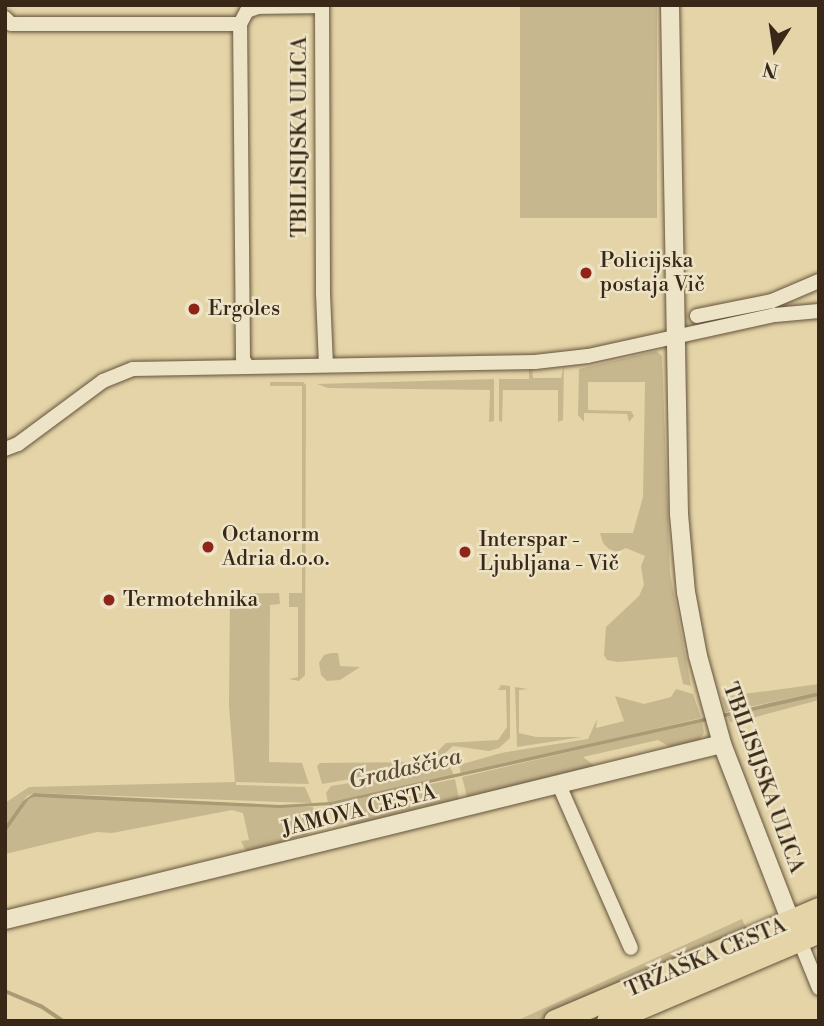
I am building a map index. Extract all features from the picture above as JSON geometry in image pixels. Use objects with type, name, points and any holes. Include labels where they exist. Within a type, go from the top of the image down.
[{"type":"main road","name":"TRŽAŠKA CESTA","points":[[608,1021],[803,930],[819,909]]},
{"type":"main road","name":"TRŽAŠKA CESTA","points":[[555,1021],[803,930]]},
{"type":"street","name":"TBILISIJSKA ULICA","points":[[670,5],[675,337],[682,558],[693,634],[722,744],[803,930]]},
{"type":"street","name":"TBILISIJSKA ULICA","points":[[240,24],[247,11],[258,7],[322,6],[323,294],[326,365]]},
{"type":"street","points":[[5,18],[11,24],[240,24],[243,359],[247,366]]},
{"type":"street","points":[[5,449],[18,444],[103,381],[122,371],[149,367],[535,362],[588,356],[675,337],[773,308],[819,281]]},
{"type":"street","points":[[697,316],[773,308],[819,311]]},
{"type":"street","name":"JAMOVA CESTA","points":[[5,920],[722,744]]},
{"type":"street","points":[[559,785],[631,948]]},
{"type":"street","points":[[803,930],[819,988]]},
{"type":"shaded area","points":[[520,5],[657,5],[657,218],[520,218]]},
{"type":"shaded area","points":[[656,351],[662,356],[670,573],[691,686],[683,684],[677,657],[618,662],[607,660],[604,655],[606,627],[639,596],[644,585],[641,566],[645,556],[626,548],[617,552],[609,549],[603,543],[600,533],[633,533],[643,497],[645,382],[588,382],[588,410],[631,411],[634,416],[629,422],[627,414],[584,413],[584,422],[578,415],[579,369]]},
{"type":"shaded area","points":[[564,365],[563,420],[558,422],[558,390],[503,390],[502,422],[499,421],[499,379],[529,379],[529,368],[532,367],[533,378],[561,378]]},
{"type":"shaded area","points":[[494,379],[494,421],[489,422],[490,390],[328,388],[317,384]]},
{"type":"shaded area","points":[[270,382],[303,382],[306,385],[305,675],[299,681],[289,679],[298,677],[298,607],[289,607],[289,593],[302,593],[302,386],[270,386]]},
{"type":"shaded area","points":[[279,593],[280,604],[270,605],[269,762],[302,763],[309,784],[236,782],[236,785],[305,787],[312,803],[34,793],[27,796],[5,826],[5,803],[29,787],[235,782],[229,706],[230,594]]},
{"type":"shaded area","points":[[338,653],[340,666],[360,667],[340,680],[327,681],[321,675],[319,663],[324,655]]},
{"type":"shaded area","points":[[819,684],[819,692],[726,712],[722,697]]},
{"type":"shaded area","points":[[501,685],[510,686],[510,738],[499,748],[489,751],[453,746],[432,765],[322,784],[317,766],[320,763],[418,762],[432,757],[446,743],[498,740],[507,727],[506,690],[498,690]]},
{"type":"shaded area","points":[[515,687],[528,689],[519,690],[519,733],[536,737],[582,737],[517,747]]},
{"type":"shaded area","points":[[676,689],[693,694],[701,718],[461,774],[459,765],[501,753],[588,739],[597,719],[596,728],[624,721],[615,696],[644,704],[671,697]]},
{"type":"shaded area","name":"Gradaščica","points":[[819,692],[819,696],[331,805],[280,808],[34,797],[29,799],[5,833],[5,826],[23,801],[34,793],[280,805],[331,802]]},
{"type":"shaded area","points":[[819,696],[819,700],[741,721],[730,722],[727,715]]},
{"type":"shaded area","points":[[702,721],[704,733],[699,740],[670,747],[658,740],[583,757],[595,766],[467,797],[462,777]]},
{"type":"shaded area","points":[[450,767],[454,775],[328,803],[326,793],[331,786]]},
{"type":"shaded area","points":[[455,779],[459,799],[352,825],[336,820],[329,805]]},
{"type":"shaded area","points":[[34,797],[313,807],[316,821],[314,829],[307,835],[246,851],[241,841],[249,840],[243,813],[232,810],[112,833],[97,832],[5,854],[5,833],[29,799]]},
{"type":"shaded area","points":[[742,919],[749,934],[540,1021],[516,1021]]},
{"type":"waterway","points":[[5,991],[41,1006],[63,1021]]},
{"type":"place","name":"Policijska postaja Vič","points":[[586,273]]},
{"type":"place","name":"Ergoles","points":[[194,309]]},
{"type":"place","name":"Octanorm Adria d.o.o.","points":[[208,547]]},
{"type":"place","name":"Interspar - Ljubljana - Vič","points":[[465,552]]},
{"type":"place","name":"Termotehnika","points":[[109,600]]}]
